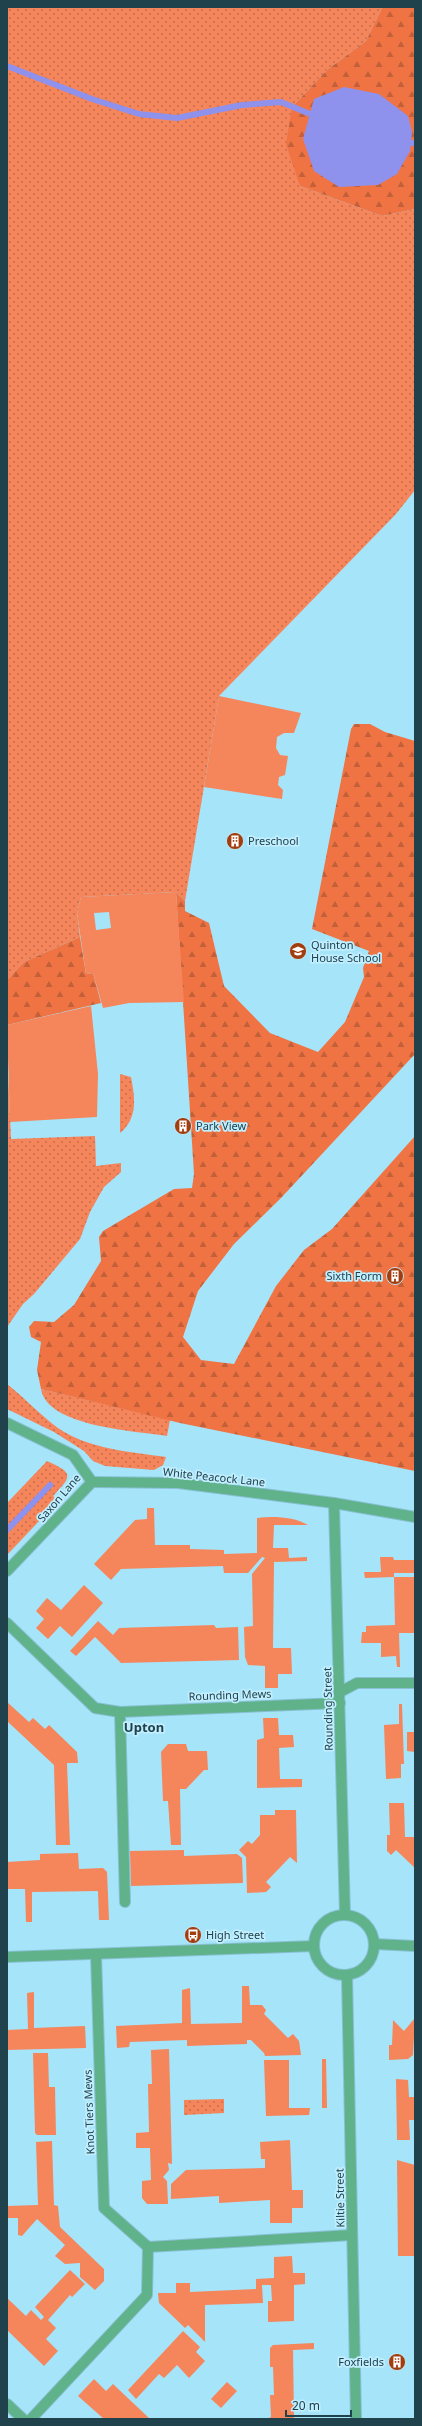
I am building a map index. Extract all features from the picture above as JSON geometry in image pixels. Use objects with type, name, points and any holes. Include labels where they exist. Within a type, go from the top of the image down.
[{"type":"street","name":"Saxon Lane","points":[[7,1423],[73,1456],[92,1482],[7,1571]]},
{"type":"street","name":"White Peacock Lane","points":[[92,1482],[178,1483],[334,1503],[415,1517]]},
{"type":"street","name":"Rounding Street","points":[[334,1503],[345,1915]]},
{"type":"street","name":"Rounding Mews","points":[[7,1623],[95,1708],[120,1712],[340,1703]]},
{"type":"street","points":[[340,1692],[357,1683],[415,1683]]},
{"type":"street","points":[[120,1712],[125,1902]]},
{"type":"street","points":[[345,1915],[362,1921],[371,1931],[375,1944],[374,1953],[364,1968],[347,1976],[338,1975],[324,1968],[316,1956],[314,1946],[320,1928],[331,1918],[345,1915]]},
{"type":"street","points":[[375,1944],[415,1946]]},
{"type":"street","points":[[7,1957],[314,1946]]},
{"type":"street","name":"Knot Tiers Mews","points":[[96,1955],[104,2208],[148,2247]]},
{"type":"street","name":"Kiltie Street","points":[[347,1976],[356,2419]]},
{"type":"street","points":[[30,2419],[147,2295],[148,2247],[352,2235]]},
{"type":"street","points":[[7,2404],[23,2419]]},
{"type":"shaded area","points":[[7,7],[386,7],[382,8],[366,41],[327,70],[292,107],[300,186],[382,216],[415,209],[415,490],[396,514],[219,696],[185,901],[176,892],[81,897],[77,913],[80,937],[24,962],[7,980]]},
{"type":"shaded area","points":[[219,696],[301,713],[294,733],[284,733],[277,737],[276,748],[280,755],[288,756],[285,775],[279,777],[278,785],[283,790],[282,799],[204,787]]},
{"type":"shaded area","points":[[176,892],[184,1002],[129,1003],[103,1008],[93,973],[86,974],[77,913],[81,897]],"holes":[[[109,912],[111,928],[96,930],[94,913]]]},
{"type":"shaded area","points":[[91,1006],[98,1074],[97,1117],[10,1122],[7,1025]]},
{"type":"shaded area","points":[[7,1051],[11,1139],[95,1136],[96,1166],[121,1163],[121,1172],[104,1187],[90,1212],[80,1239],[34,1294],[23,1304],[7,1327]]},
{"type":"shaded area","points":[[120,1074],[131,1077],[134,1092],[134,1107],[130,1121],[120,1133]]},
{"type":"shaded area","points":[[7,1384],[51,1423],[70,1435],[96,1445],[166,1457],[163,1465],[154,1470],[105,1466],[93,1461],[84,1451],[54,1432],[7,1409]]},
{"type":"shaded area","points":[[41,1389],[170,1420],[167,1436],[116,1429],[95,1425],[76,1419],[59,1412],[47,1402]]},
{"type":"shaded area","points":[[47,1461],[62,1469],[67,1475],[67,1479],[53,1496],[58,1501],[7,1555],[7,1503]]},
{"type":"shaded area","points":[[147,1508],[154,1508],[155,1545],[190,1545],[190,1549],[224,1550],[224,1554],[257,1553],[257,1518],[284,1518],[297,1520],[308,1525],[274,1525],[273,1548],[288,1548],[289,1558],[307,1557],[307,1561],[274,1562],[273,1648],[291,1648],[292,1674],[278,1674],[278,1688],[265,1688],[265,1666],[248,1665],[245,1657],[244,1627],[253,1626],[252,1574],[265,1558],[262,1557],[248,1573],[224,1573],[223,1566],[121,1569],[111,1580],[94,1564],[135,1520],[147,1519]]},
{"type":"shaded area","points":[[380,1557],[393,1557],[394,1560],[415,1560],[415,1573],[394,1573],[394,1577],[365,1578],[364,1572],[381,1572]]},
{"type":"shaded area","points":[[394,1577],[415,1577],[415,1633],[399,1633],[400,1667],[397,1667],[396,1656],[381,1657],[381,1643],[361,1643],[362,1632],[366,1632],[366,1626],[395,1625]]},
{"type":"shaded area","points":[[84,1585],[103,1603],[72,1637],[60,1626],[48,1639],[36,1628],[44,1619],[36,1611],[47,1598],[61,1610]]},
{"type":"shaded area","points":[[98,1621],[113,1635],[119,1628],[214,1625],[216,1628],[238,1627],[239,1660],[121,1663],[95,1637],[76,1656],[70,1651]]},
{"type":"shaded area","points":[[7,1702],[29,1722],[33,1718],[45,1729],[49,1725],[77,1752],[78,1763],[67,1763],[70,1845],[56,1845],[54,1765],[7,1721]]},
{"type":"shaded area","points":[[399,1704],[402,1704],[404,1764],[401,1764],[401,1778],[386,1779],[384,1725],[399,1724]]},
{"type":"shaded area","points":[[263,1718],[278,1718],[279,1735],[293,1735],[294,1747],[279,1748],[280,1779],[302,1779],[302,1787],[257,1788],[257,1740],[264,1738]]},
{"type":"shaded area","points":[[407,1732],[415,1732],[415,1752],[407,1751]]},
{"type":"shaded area","points":[[168,1744],[186,1744],[188,1751],[207,1751],[208,1770],[204,1770],[186,1789],[180,1789],[181,1845],[171,1845],[168,1801],[163,1801],[161,1752]]},
{"type":"shaded area","points":[[389,1803],[404,1803],[405,1837],[415,1837],[415,1868],[396,1850],[391,1855],[387,1851],[387,1835],[390,1835]]},
{"type":"shaded area","points":[[275,1810],[296,1810],[297,1863],[290,1857],[266,1882],[271,1887],[266,1892],[247,1893],[246,1857],[239,1850],[248,1841],[252,1844],[260,1835],[260,1815],[275,1815]]},
{"type":"shaded area","points":[[184,1850],[184,1856],[237,1854],[242,1858],[243,1883],[131,1886],[130,1851]]},
{"type":"shaded area","points":[[78,1853],[79,1869],[103,1868],[107,1872],[109,1920],[99,1920],[98,1891],[32,1892],[32,1922],[26,1922],[25,1889],[7,1889],[7,1862],[40,1860],[40,1854]]},
{"type":"shaded area","points":[[242,1986],[249,1986],[250,2005],[262,2005],[266,2010],[264,2014],[288,2038],[293,2034],[299,2041],[301,2055],[265,2056],[264,2053],[251,2040],[247,2040],[247,2044],[187,2046],[187,2040],[130,2042],[129,2047],[117,2048],[116,2026],[182,2023],[182,1990],[190,1988],[191,2024],[242,2023]]},
{"type":"shaded area","points":[[34,1992],[34,2028],[85,2026],[86,2048],[7,2050],[7,2030],[28,2029],[27,1993]]},
{"type":"shaded area","points":[[415,2018],[413,2055],[408,2059],[389,2060],[389,2045],[392,2045],[393,2020],[404,2031]]},
{"type":"shaded area","points":[[169,2049],[172,2164],[168,2163],[169,2170],[163,2177],[167,2181],[168,2204],[147,2204],[142,2198],[142,2181],[151,2180],[150,2148],[136,2148],[136,2133],[149,2132],[148,2084],[152,2084],[151,2050]]},
{"type":"shaded area","points":[[33,2053],[48,2053],[49,2087],[55,2087],[56,2135],[37,2135],[35,2133]]},
{"type":"shaded area","points":[[322,2059],[326,2059],[327,2108],[322,2108]]},
{"type":"shaded area","points":[[264,2060],[289,2060],[289,2108],[310,2108],[309,2115],[266,2116]]},
{"type":"shaded area","points":[[396,2079],[408,2080],[409,2097],[415,2097],[415,2120],[409,2120],[410,2140],[397,2140]]},
{"type":"shaded area","points":[[224,2099],[224,2113],[184,2115],[184,2100]]},
{"type":"shaded area","points":[[290,2140],[292,2190],[303,2190],[303,2208],[292,2208],[292,2223],[270,2223],[270,2200],[219,2203],[219,2196],[171,2199],[171,2184],[186,2170],[265,2168],[265,2159],[261,2159],[260,2142]]},
{"type":"shaded area","points":[[52,2141],[54,2205],[58,2206],[60,2227],[104,2269],[104,2281],[95,2290],[80,2277],[80,2263],[65,2264],[55,2256],[65,2245],[37,2219],[22,2236],[18,2235],[18,2218],[7,2218],[7,2206],[38,2205],[36,2142]]},
{"type":"shaded area","points":[[397,2160],[415,2165],[415,2256],[398,2256]]},
{"type":"shaded area","points":[[292,2256],[293,2273],[305,2273],[305,2284],[294,2285],[294,2321],[268,2322],[268,2301],[272,2301],[271,2285],[262,2285],[263,2303],[205,2305],[205,2342],[188,2325],[185,2328],[159,2303],[158,2293],[176,2293],[176,2283],[190,2283],[190,2292],[256,2289],[256,2279],[274,2278],[274,2257]]},
{"type":"shaded area","points":[[70,2270],[85,2284],[72,2297],[70,2295],[48,2320],[56,2328],[46,2339],[58,2351],[44,2366],[7,2330],[7,2298],[26,2316],[31,2310],[41,2320],[44,2317],[35,2307]]},
{"type":"shaded area","points":[[183,2331],[200,2347],[196,2352],[205,2361],[189,2378],[177,2365],[164,2378],[159,2374],[136,2399],[128,2390]]},
{"type":"shaded area","points":[[314,2343],[314,2349],[293,2350],[294,2419],[266,2419],[271,2417],[270,2395],[274,2395],[273,2367],[270,2367],[270,2348],[273,2345]]},
{"type":"shaded area","points":[[94,2379],[106,2391],[113,2384],[150,2419],[104,2419],[78,2396]]},
{"type":"shaded area","points":[[227,2382],[237,2391],[221,2408],[211,2399]]},
{"type":"green space","points":[[415,7],[415,209],[382,216],[300,186],[286,144],[292,107],[327,70],[366,41],[382,8]]},
{"type":"green space","points":[[354,724],[370,724],[385,732],[415,741],[415,1054],[281,1198],[234,1244],[198,1291],[183,1337],[201,1360],[234,1364],[276,1286],[304,1250],[332,1229],[415,1136],[415,1471],[180,1423],[41,1389],[37,1370],[41,1342],[31,1337],[29,1327],[34,1321],[54,1322],[74,1305],[101,1261],[99,1237],[103,1231],[174,1189],[192,1188],[194,1174],[176,892],[185,901],[185,911],[209,923],[224,986],[270,1033],[318,1052],[345,1022],[364,977],[363,968],[369,951],[312,929],[351,729]]},
{"type":"green space","points":[[80,937],[86,974],[93,973],[101,1003],[7,1025],[7,980],[24,962]]},
{"type":"water","points":[[344,87],[379,94],[408,116],[412,132],[410,151],[397,174],[378,185],[339,187],[314,171],[303,139],[314,99]]},
{"type":"waterway","points":[[7,66],[92,99],[139,114],[177,118],[242,105],[281,102],[310,114]]},
{"type":"waterway","points":[[7,1530],[50,1485]]},
{"type":"place","name":"Preschool","points":[[235,841]]},
{"type":"place","name":"Quinton House School","points":[[298,951]]},
{"type":"place","name":"Park View","points":[[183,1126]]},
{"type":"place","name":"Sixth Form","points":[[395,1276]]},
{"type":"place","name":"High Street","points":[[193,1935]]},
{"type":"place","name":"Foxfields","points":[[397,2362]]},
{"type":"district","name":"Upton","points":[[144,1727]]}]
